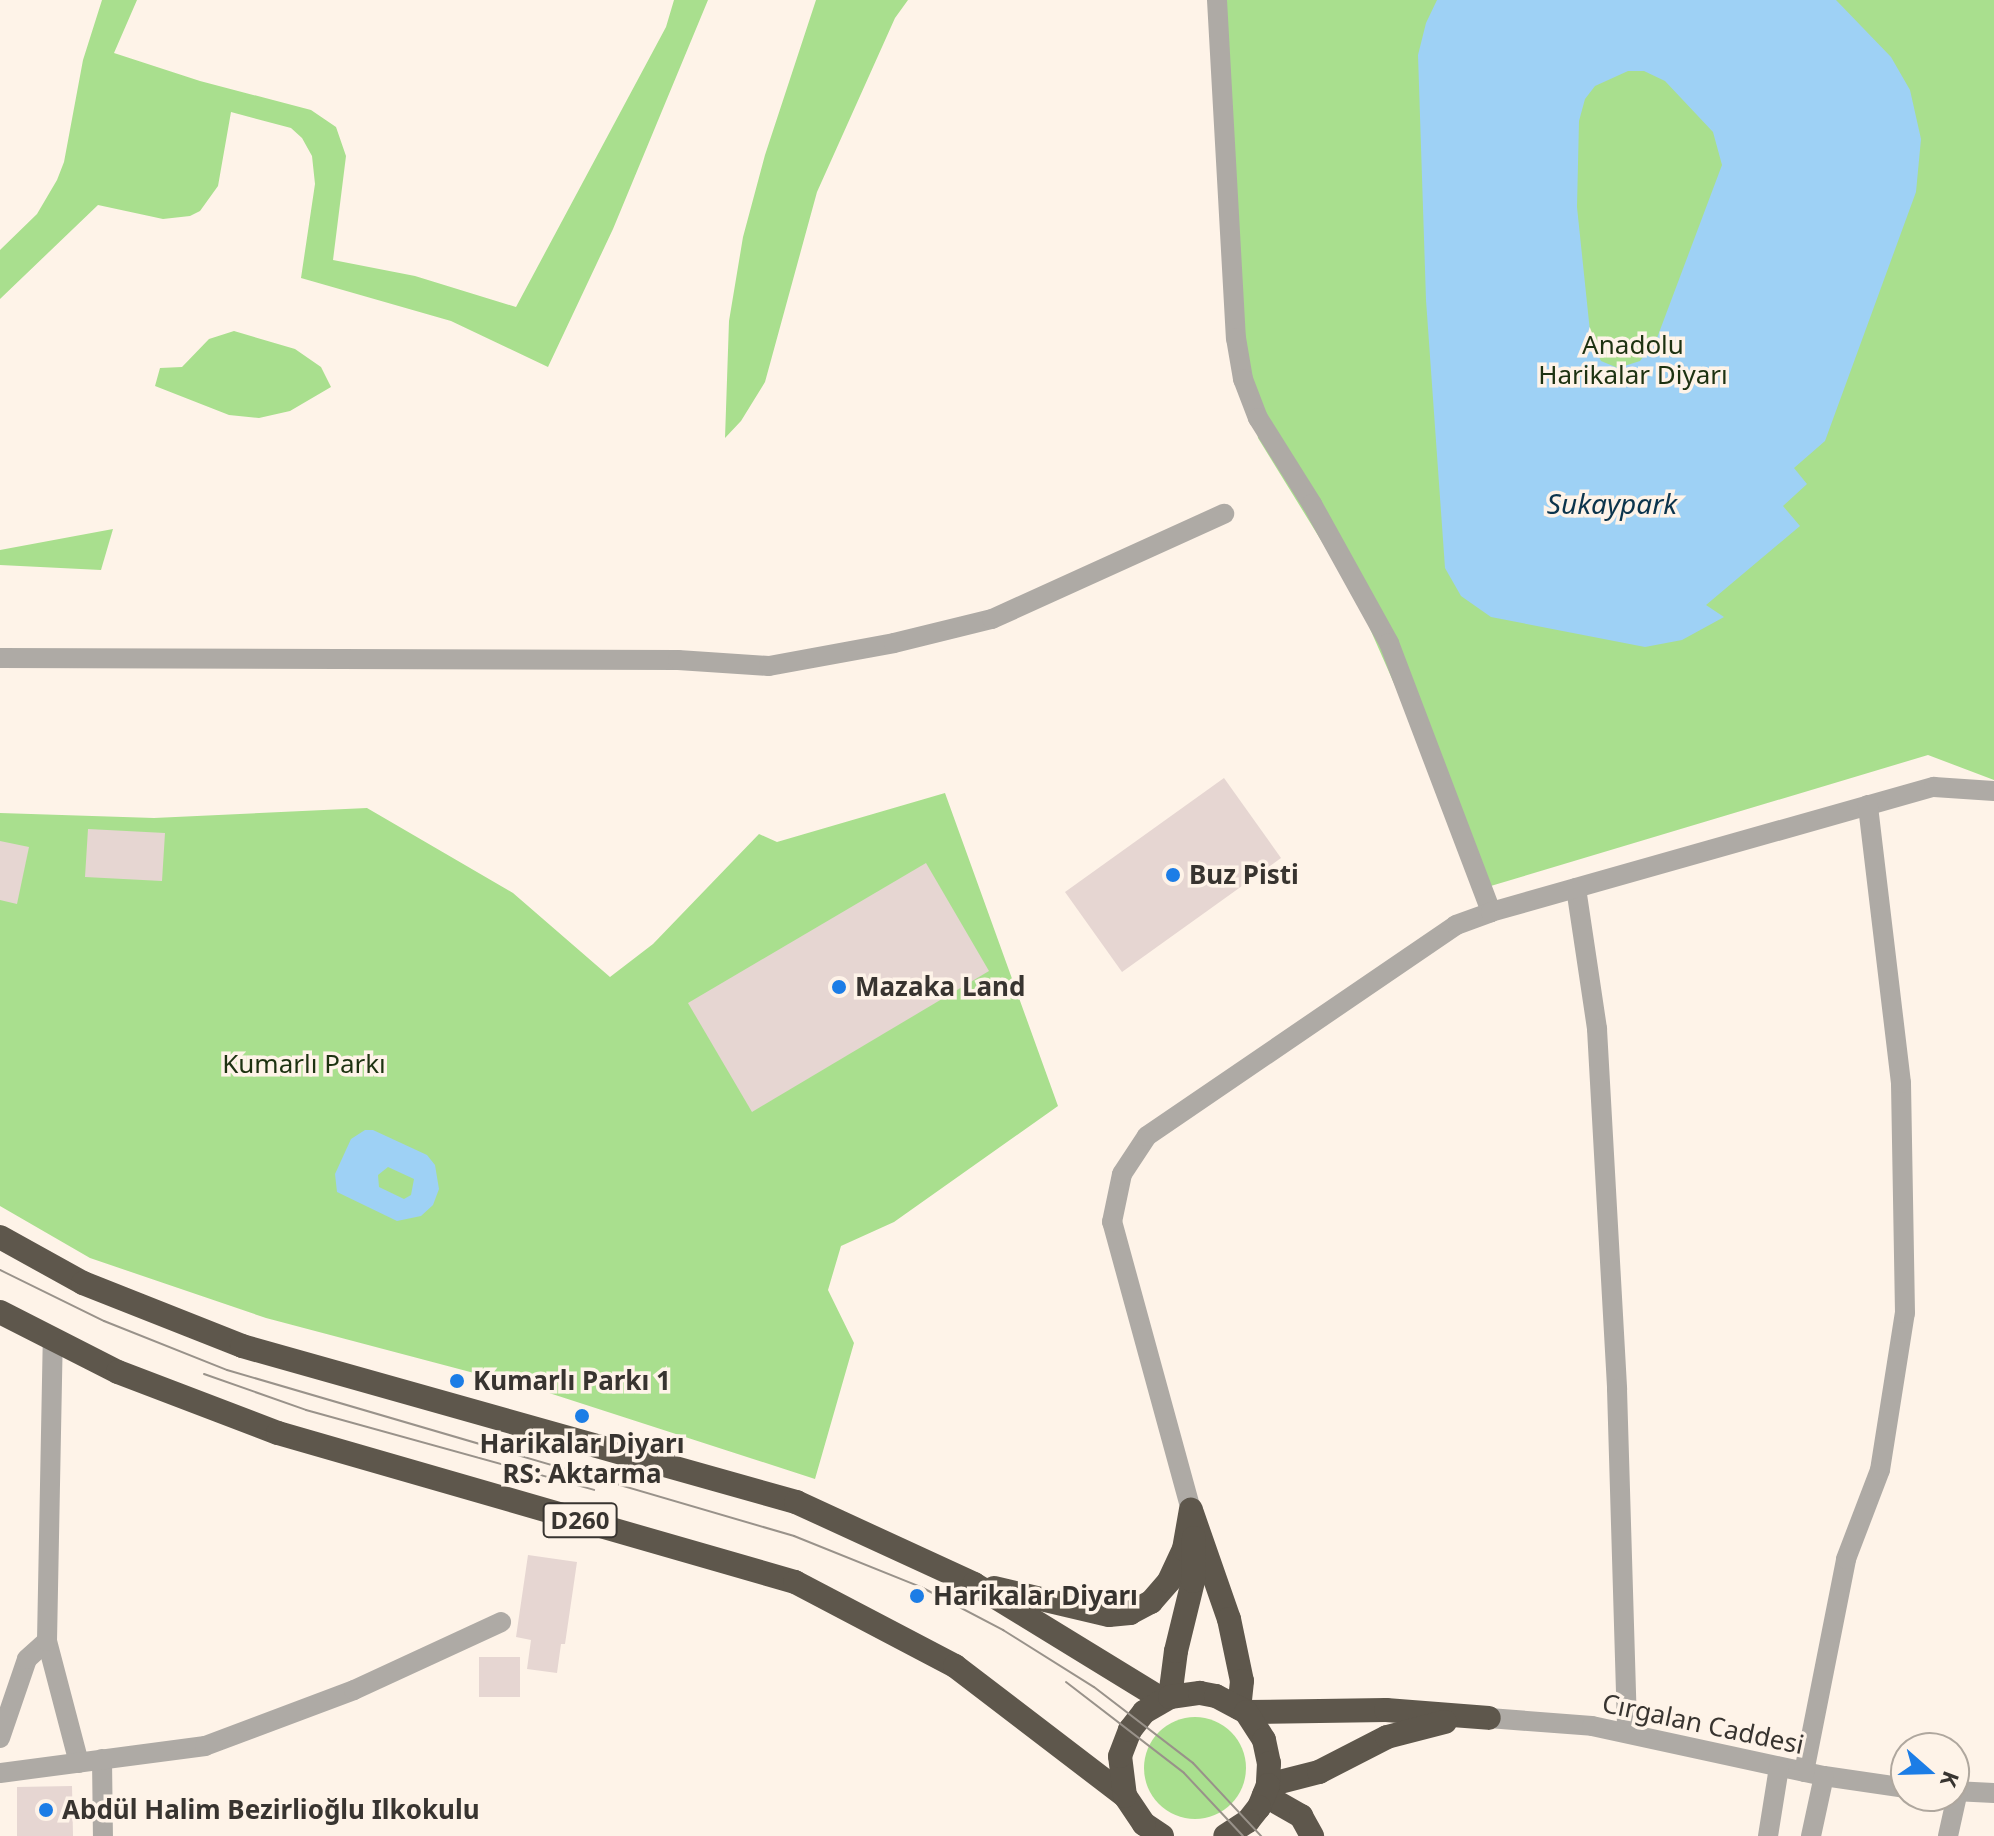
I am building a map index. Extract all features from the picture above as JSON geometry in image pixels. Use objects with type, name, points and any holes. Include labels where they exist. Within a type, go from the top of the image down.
[{"type":"highway","points":[[0,1237],[83,1283],[242,1346],[796,1502],[974,1584],[1167,1698]]},
{"type":"highway","name":"D260","points":[[0,1312],[118,1372],[278,1433],[795,1582],[955,1666],[1125,1796]]},
{"type":"highway","points":[[974,1584],[1109,1615],[1130,1613],[1151,1602],[1169,1581],[1184,1549],[1191,1510]]},
{"type":"highway","points":[[1167,1698],[1193,1581],[1191,1510]]},
{"type":"highway","points":[[1191,1510],[1229,1619],[1242,1681],[1242,1710]]},
{"type":"highway","points":[[1160,1835],[1138,1818],[1125,1796],[1119,1769],[1124,1742],[1136,1720],[1167,1698],[1200,1693],[1216,1696],[1242,1710],[1264,1740],[1269,1763],[1266,1790],[1248,1821],[1225,1836]]},
{"type":"highway","points":[[1242,1710],[1386,1710],[1489,1718]]},
{"type":"highway","points":[[1266,1790],[1319,1772],[1362,1747],[1411,1729],[1489,1718]]},
{"type":"highway","points":[[1266,1790],[1301,1816],[1312,1836]]},
{"type":"street","points":[[1217,0],[1236,338],[1243,379],[1258,418],[1312,504],[1389,643],[1491,912]]},
{"type":"street","points":[[0,658],[678,660],[769,666],[894,643],[992,619],[1224,514]]},
{"type":"street","points":[[1191,1510],[1112,1222],[1122,1174],[1137,1148],[1159,1126],[1456,925],[1491,912],[1934,787],[1994,791]]},
{"type":"street","points":[[1811,1836],[1814,1774],[1846,1559],[1880,1470],[1905,1313],[1901,1083],[1868,805]]},
{"type":"street","points":[[1576,888],[1597,1029],[1602,1104],[1617,1389],[1627,1733]]},
{"type":"street","points":[[53,1339],[47,1641],[79,1763]]},
{"type":"street","points":[[0,1773],[205,1746],[354,1690],[501,1622]]},
{"type":"street","points":[[0,1738],[27,1659],[47,1641]]},
{"type":"street","name":"Cırgalan Caddesi","points":[[1489,1718],[1556,1721],[1627,1733],[1814,1774],[1890,1786]]},
{"type":"street","points":[[102,1759],[103,1836]]},
{"type":"street","points":[[1768,1836],[1779,1767]]},
{"type":"street","points":[[1970,1792],[1994,1793]]},
{"type":"street","points":[[1948,1836],[1952,1812]]},
{"type":"green space","points":[[102,0],[137,0],[114,53],[200,81],[311,110],[336,127],[346,156],[333,260],[415,276],[516,307],[666,27],[674,0],[708,0],[613,229],[548,367],[451,321],[301,278],[315,184],[312,156],[302,138],[291,128],[231,112],[218,186],[200,211],[190,216],[163,219],[98,205],[0,299],[0,250],[37,214],[64,162],[83,60]]},
{"type":"green space","points":[[816,0],[908,0],[895,18],[817,192],[765,382],[741,421],[725,438],[729,321],[743,237],[765,155]]},
{"type":"green space","name":"Anadolu Harikalar Diyarı","points":[[1214,0],[1994,0],[1994,780],[1928,755],[1484,888],[1356,597],[1258,438],[1222,157]]},
{"type":"green space","points":[[234,331],[295,349],[321,367],[331,387],[290,411],[259,418],[229,415],[155,386],[160,368],[182,367],[209,339]]},
{"type":"green space","points":[[113,529],[101,570],[0,565],[0,550]]},
{"type":"green space","name":"Kumarlı Parkı","points":[[945,793],[1058,1106],[894,1222],[841,1246],[828,1290],[854,1343],[815,1479],[546,1392],[266,1318],[90,1258],[0,1206],[0,813],[154,818],[367,808],[513,893],[610,977],[653,944],[759,834],[777,842]]},
{"type":"green space","points":[[1195,1717],[1214,1721],[1231,1732],[1242,1749],[1246,1768],[1242,1787],[1231,1804],[1214,1815],[1195,1819],[1176,1815],[1159,1804],[1148,1787],[1144,1768],[1148,1749],[1159,1732],[1176,1721]]},
{"type":"water","name":"Sukaypark","points":[[1437,0],[1836,0],[1891,57],[1910,90],[1921,139],[1916,192],[1825,441],[1794,468],[1807,484],[1783,506],[1800,526],[1706,605],[1724,617],[1682,640],[1645,647],[1491,617],[1461,596],[1445,568],[1426,300],[1418,55],[1426,23]],"holes":[[[1628,71],[1644,71],[1665,81],[1713,132],[1722,165],[1657,338],[1640,361],[1618,368],[1601,361],[1591,341],[1577,207],[1579,121],[1585,99],[1595,86]]]},
{"type":"water","points":[[365,1130],[373,1130],[427,1155],[435,1165],[439,1189],[433,1205],[421,1216],[397,1221],[337,1192],[335,1174],[351,1139]],"holes":[[[388,1167],[414,1179],[411,1195],[404,1199],[379,1187],[378,1175]]]},
{"type":"building","name":"Buz Pisti","points":[[1224,778],[1281,858],[1122,972],[1065,892]]},
{"type":"building","points":[[88,829],[165,833],[162,881],[85,877]]},
{"type":"building","points":[[0,841],[29,847],[17,904],[0,900]]},
{"type":"building","name":"Mazaka Land","points":[[926,863],[989,971],[752,1112],[688,1003]]},
{"type":"building","points":[[528,1555],[577,1562],[565,1644],[561,1644],[557,1673],[527,1669],[531,1640],[516,1637]]},
{"type":"building","points":[[479,1657],[520,1657],[520,1697],[479,1697]]},
{"type":"building","points":[[72,1786],[73,1836],[17,1836],[17,1787]]},
{"type":"tram line","points":[[0,1270],[104,1321],[227,1370],[794,1536],[921,1587],[1003,1630],[1094,1687],[1193,1763],[1261,1836]]},
{"type":"tram line","points":[[204,1374],[306,1410],[594,1490]]},
{"type":"tram line","points":[[1066,1682],[1184,1773],[1243,1836]]},
{"type":"place","name":"Buz Pisti","points":[[1173,875]]},
{"type":"place","name":"Mazaka Land","points":[[839,987]]},
{"type":"place","name":"Kumarlı Parkı 1","points":[[457,1381]]},
{"type":"place","name":"Harikalar Diyarı RS: Aktarma","points":[[582,1416]]},
{"type":"place","name":"Harikalar Diyarı","points":[[917,1596]]},
{"type":"place","name":"Abdül Halim Bezirlioğlu Ilkokulu","points":[[46,1810]]}]
